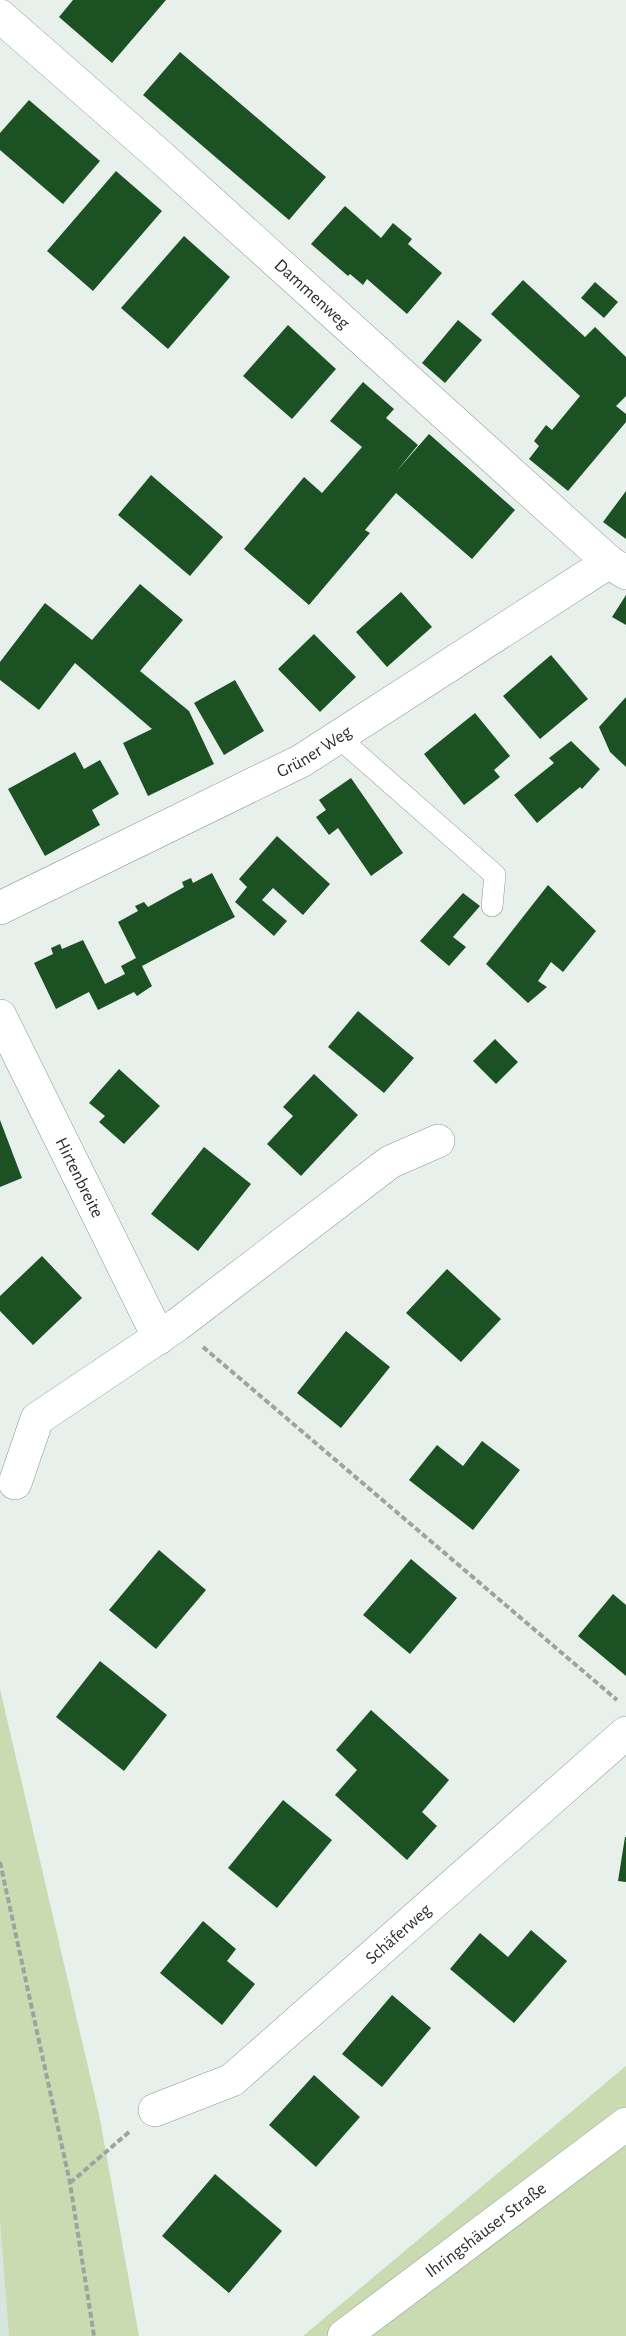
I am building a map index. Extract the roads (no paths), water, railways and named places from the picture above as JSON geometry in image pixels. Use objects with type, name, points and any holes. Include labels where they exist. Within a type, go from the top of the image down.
[{"type":"street","name":"Dammenweg","points":[[0,16],[161,157],[617,567]]},
{"type":"street","name":"Grüner Weg","points":[[0,908],[301,761],[338,736],[617,567]]},
{"type":"street","name":"Hirtenbreite","points":[[0,1016],[168,1331]]},
{"type":"street","points":[[15,1483],[37,1419],[168,1331],[390,1162],[438,1142]]},
{"type":"street","name":"Schäferweg","points":[[155,2110],[232,2079],[626,1733]]},
{"type":"street","name":"Ihringshäuser Straße","points":[[344,2336],[626,2124]]},
{"type":"lane","points":[[338,736],[495,875],[492,906]]}]
